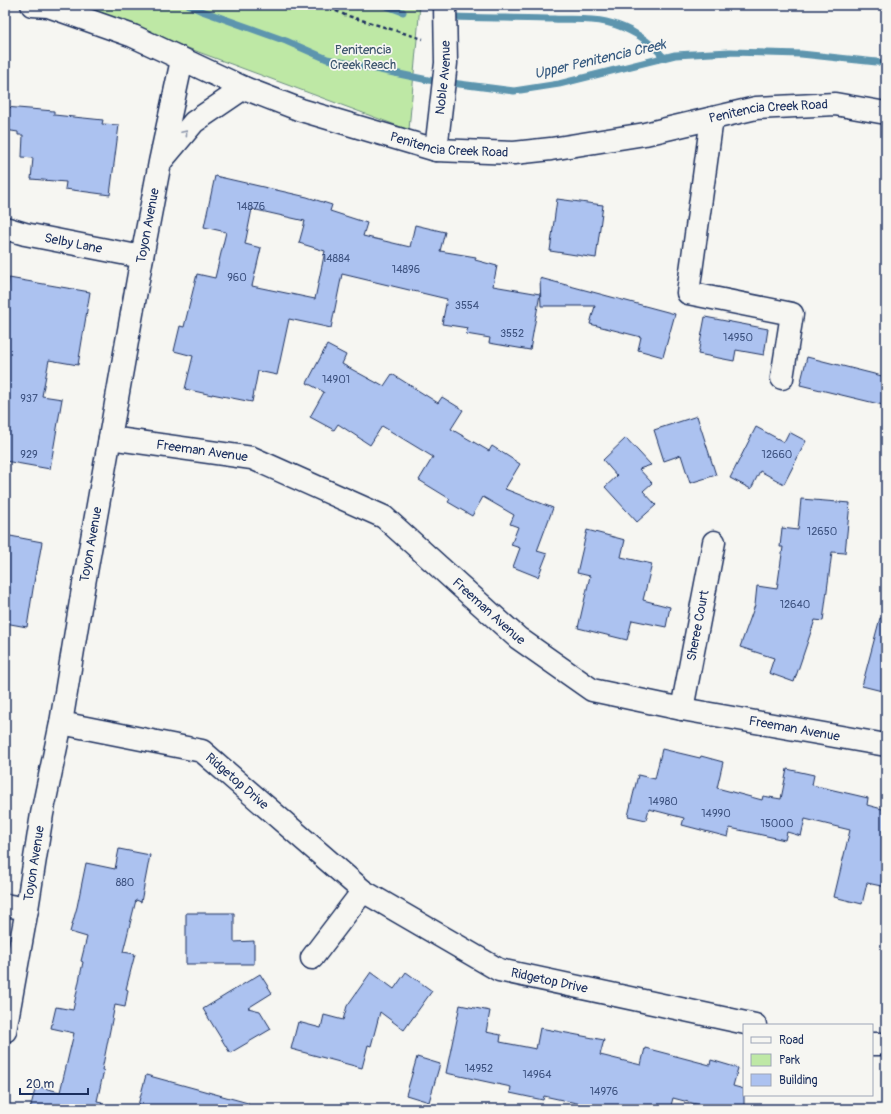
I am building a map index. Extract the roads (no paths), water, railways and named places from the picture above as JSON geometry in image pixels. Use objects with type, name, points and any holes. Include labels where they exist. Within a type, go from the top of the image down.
[{"type":"street","name":"Penitencia Creek Road","points":[[32,5],[48,6],[133,36],[244,88],[301,110],[436,150],[514,153],[551,149],[645,134],[756,108],[835,104],[886,113]]},
{"type":"street","name":"Noble Avenue","points":[[436,150],[446,55],[445,5]]},
{"type":"street","name":"Toyon Avenue","points":[[5,1031],[42,814],[61,723],[142,257],[160,162],[182,60]]},
{"type":"street","points":[[160,162],[194,122],[244,88]]},
{"type":"street","points":[[712,118],[688,293],[792,314],[782,378]]},
{"type":"street","name":"Selby Lane","points":[[5,228],[25,234],[142,257]]},
{"type":"street","name":"Freeman Avenue","points":[[110,438],[252,458],[384,517],[518,638],[592,690],[682,709],[886,745]]},
{"type":"street","name":"Sheree Court","points":[[682,709],[714,542]]},
{"type":"street","name":"Ridgetop Drive","points":[[61,723],[202,752],[362,890],[499,970],[750,1024]]},
{"type":"street","points":[[312,958],[362,890]]},
{"type":"street","points":[[5,905],[27,909]]},
{"type":"street","points":[[873,1044],[886,1044]]},
{"type":"waterway","name":"Upper Penitencia Creek","points":[[189,5],[286,41],[327,59],[428,80],[514,91],[559,84],[675,55],[730,52],[801,54],[886,63]]},
{"type":"waterway","points":[[384,5],[403,12]]},
{"type":"waterway","points":[[456,17],[587,20],[606,22],[622,27],[638,35],[652,45],[664,58]]},
{"type":"park label","name":"Penitencia Creek Reach","points":[[363,58]]}]
